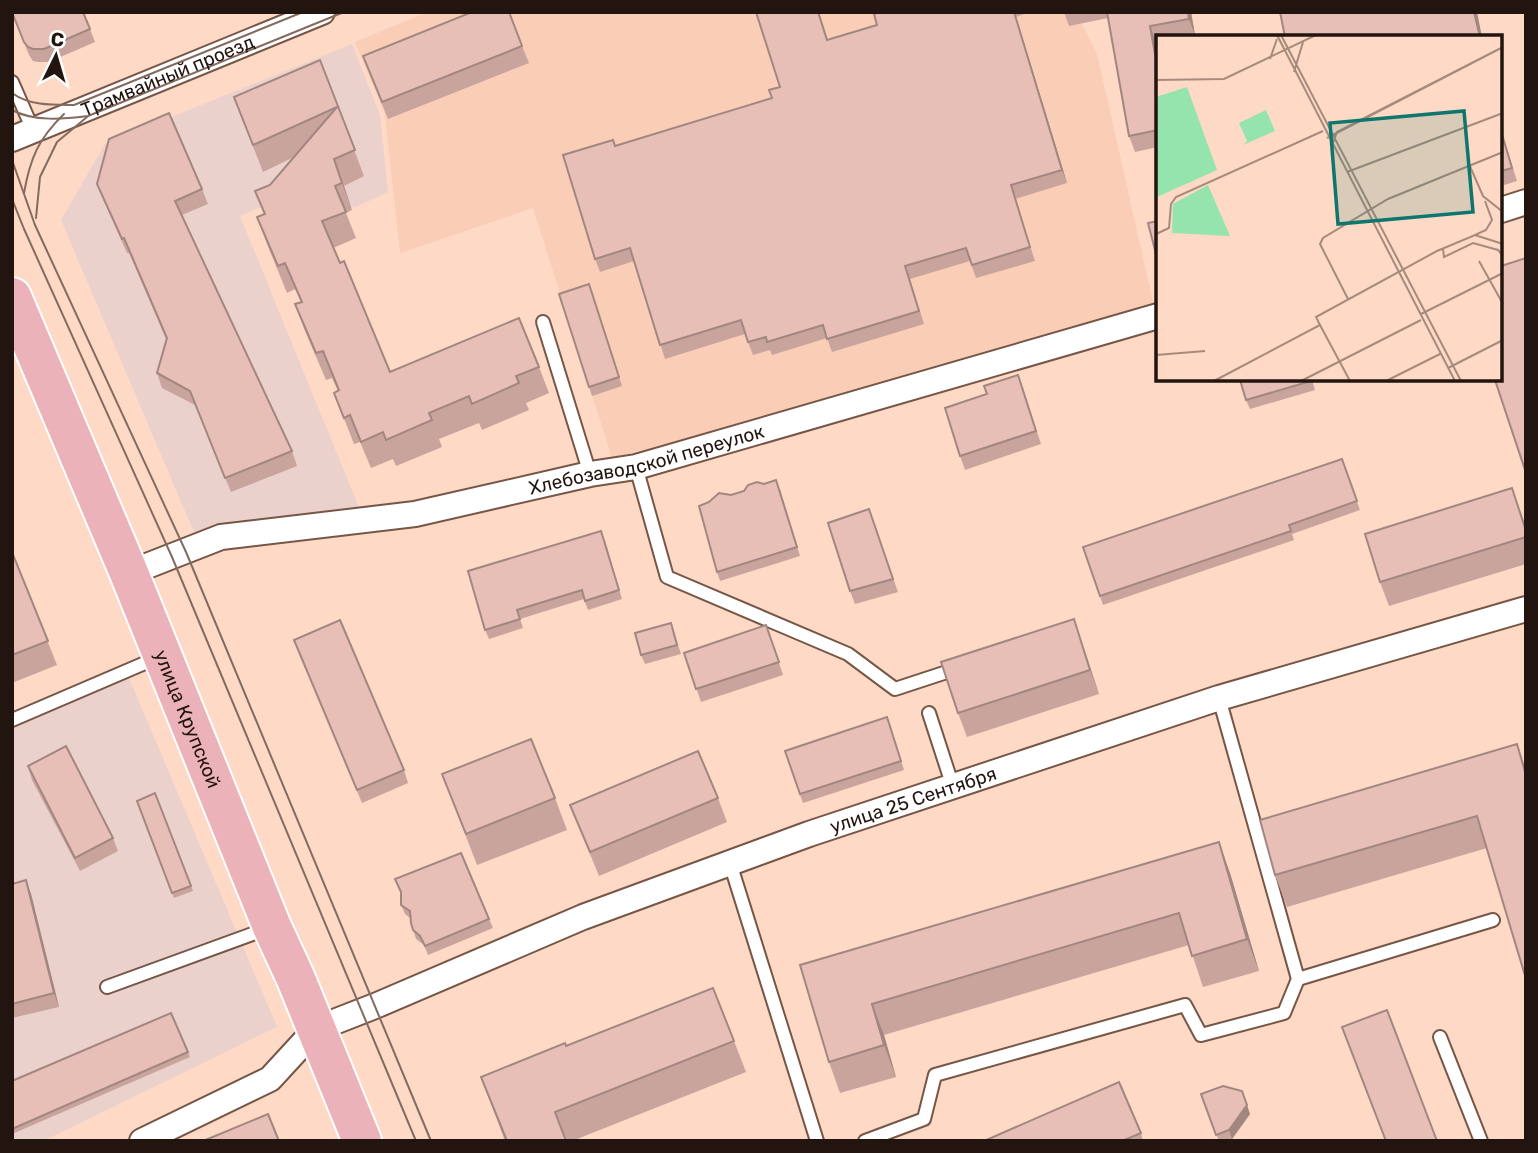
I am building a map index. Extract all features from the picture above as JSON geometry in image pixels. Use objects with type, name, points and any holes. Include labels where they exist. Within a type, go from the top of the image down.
[{"type":"main road","name":"улица Крупской","points":[[12,296],[362,1141]]},
{"type":"street","name":"Трамвайный проезд","points":[[23,135],[287,19],[322,12]]},
{"type":"street","points":[[1503,208],[1526,202]]},
{"type":"street","name":"Хлебозаводской переулок","points":[[129,573],[221,537],[415,514],[590,474],[636,467],[1156,317]]},
{"type":"street","name":"улица 25 Сентября","points":[[316,1029],[583,917],[810,834],[1219,698],[1526,609]]},
{"type":"street","points":[[142,1141],[270,1079],[316,1029]]},
{"type":"lane","points":[[12,82],[23,135]]},
{"type":"lane","points":[[543,321],[590,474]]},
{"type":"lane","points":[[636,467],[667,577],[848,654],[895,688],[969,665]]},
{"type":"lane","points":[[12,720],[162,655]]},
{"type":"lane","points":[[865,1141],[924,1119],[935,1075],[1185,1005],[1201,1035],[1284,1013],[1298,978],[1219,698]]},
{"type":"lane","points":[[929,713],[953,787]]},
{"type":"lane","points":[[730,863],[817,1141]]},
{"type":"lane","points":[[1298,978],[1493,920]]},
{"type":"lane","points":[[107,987],[272,927]]},
{"type":"lane","points":[[1440,1037],[1481,1141]]},
{"type":"shaded area","points":[[428,12],[1076,12],[1097,54],[1154,306],[612,458],[533,208],[400,253],[385,114],[355,42]]},
{"type":"shaded area","points":[[352,44],[380,115],[388,192],[356,207],[279,200],[240,216],[360,510],[196,537],[61,220],[105,144]]},
{"type":"shaded area","points":[[126,671],[277,1027],[43,1141],[12,1141],[12,718]]},
{"type":"building","points":[[12,12],[83,12],[90,29],[44,49],[33,49],[24,42]]},
{"type":"building","points":[[472,12],[509,12],[522,46],[382,102],[363,56]]},
{"type":"building","points":[[756,12],[818,12],[827,40],[877,25],[874,14],[880,12],[1014,12],[1062,170],[1011,185],[1030,247],[972,265],[966,248],[905,266],[919,311],[827,339],[823,325],[767,342],[766,337],[748,342],[741,320],[660,345],[630,248],[595,259],[563,155],[613,140],[615,146],[772,98],[769,90],[780,87]]},
{"type":"building","points":[[1107,12],[1188,12],[1189,19],[1150,26],[1156,60],[1156,130],[1129,136]]},
{"type":"building","points":[[1280,12],[1474,12],[1480,35],[1285,35]]},
{"type":"building","points":[[320,60],[355,150],[334,159],[342,183],[335,186],[346,212],[322,221],[340,263],[344,261],[390,372],[519,318],[539,367],[516,376],[519,383],[472,404],[469,396],[429,413],[432,420],[386,440],[383,432],[361,442],[350,415],[344,418],[334,393],[339,390],[323,351],[316,353],[295,304],[302,302],[285,263],[278,266],[257,217],[265,214],[255,191],[270,185],[337,107],[253,145],[234,97]]},
{"type":"building","points":[[169,113],[202,189],[175,201],[292,451],[225,478],[190,391],[157,373],[167,338],[124,238],[122,239],[97,184],[109,139]]},
{"type":"building","points":[[1503,138],[1512,168],[1503,170]]},
{"type":"building","points":[[1156,221],[1156,254],[1148,223]]},
{"type":"building","points":[[1526,258],[1526,473],[1496,382],[1503,382],[1503,265]]},
{"type":"building","points":[[589,284],[619,377],[589,387],[559,294]]},
{"type":"building","points":[[1018,375],[1036,431],[960,456],[945,408],[987,394],[984,386]]},
{"type":"building","points":[[1241,382],[1308,382],[1246,400]]},
{"type":"building","points":[[1342,459],[1357,501],[1289,525],[1291,531],[1100,596],[1083,547]]},
{"type":"building","points":[[776,480],[797,547],[717,572],[699,506],[719,493],[731,495],[744,491],[748,485],[757,482],[764,484]]},
{"type":"building","points":[[1512,488],[1526,537],[1380,582],[1365,534]]},
{"type":"building","points":[[869,509],[893,579],[850,591],[828,523]]},
{"type":"building","points":[[601,531],[619,590],[585,601],[582,590],[517,610],[520,619],[485,630],[468,571]]},
{"type":"building","points":[[12,552],[48,641],[12,655]]},
{"type":"building","points":[[1074,619],[1090,670],[958,713],[941,662]]},
{"type":"building","points":[[340,620],[404,770],[357,790],[294,640]]},
{"type":"building","points":[[671,623],[677,645],[641,655],[635,633]]},
{"type":"building","points":[[766,625],[779,662],[696,689],[684,653]]},
{"type":"building","points":[[887,717],[901,761],[800,794],[785,751]]},
{"type":"building","points":[[531,739],[555,798],[466,834],[442,774]]},
{"type":"building","points":[[1517,744],[1526,775],[1526,979],[1477,816],[1275,875],[1260,820]]},
{"type":"building","points":[[66,746],[113,838],[75,858],[28,766]]},
{"type":"building","points":[[698,751],[718,798],[590,852],[570,805]]},
{"type":"building","points":[[155,793],[191,886],[172,893],[137,801]]},
{"type":"building","points":[[1219,842],[1247,939],[1192,956],[1179,913],[872,1004],[884,1045],[829,1062],[800,965]]},
{"type":"building","points":[[461,853],[489,919],[425,946],[413,930],[410,911],[401,905],[401,892],[395,879]]},
{"type":"building","points":[[26,880],[54,993],[12,1004],[12,884]]},
{"type":"building","points":[[713,988],[734,1041],[555,1112],[566,1141],[507,1141],[481,1077]]},
{"type":"building","points":[[1387,1010],[1437,1141],[1386,1141],[1342,1027]]},
{"type":"building","points":[[171,1013],[188,1052],[12,1129],[12,1081]]},
{"type":"building","points":[[1119,1082],[1141,1133],[1122,1141],[984,1141]]},
{"type":"building","points":[[1223,1086],[1242,1091],[1247,1105],[1229,1130],[1216,1135],[1201,1094]]},
{"type":"building","points":[[268,1114],[279,1141],[203,1141]]},
{"type":"tram line","points":[[12,93],[34,103],[74,105],[303,12]]},
{"type":"tram line","points":[[12,110],[39,118],[88,116],[344,12]]},
{"type":"tram line","points":[[24,193],[36,150],[64,114]]},
{"type":"tram line","points":[[36,218],[40,177],[57,142],[87,117]]},
{"type":"tram line","points":[[12,160],[35,225],[186,552],[431,1141]]},
{"type":"tram line","points":[[12,199],[172,557],[416,1141]]}]
